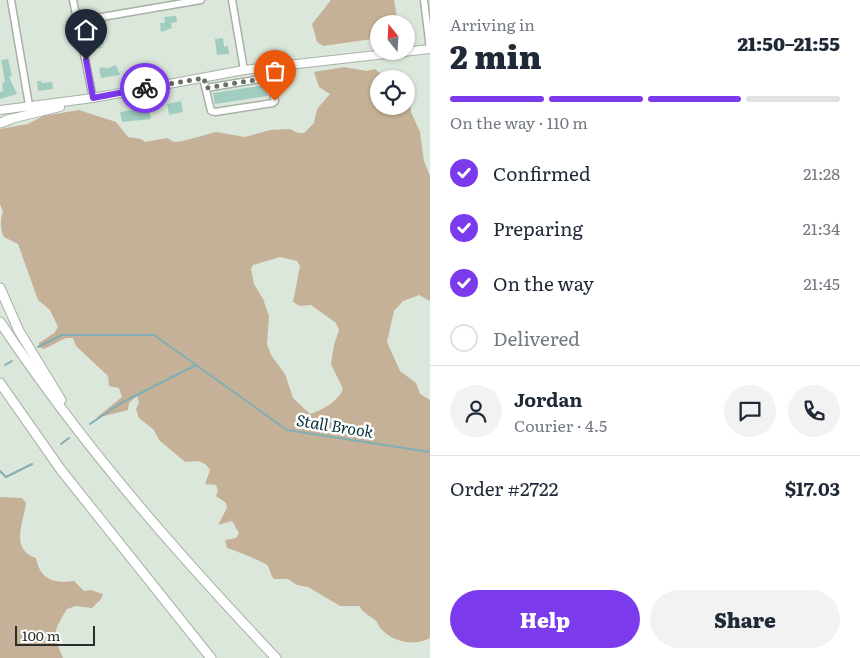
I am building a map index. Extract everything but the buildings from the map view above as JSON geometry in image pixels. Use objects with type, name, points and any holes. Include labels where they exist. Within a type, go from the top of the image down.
[{"type":"highway","points":[[0,122],[11,119]]},
{"type":"highway","points":[[0,288],[24,339],[90,447]]},
{"type":"highway","points":[[0,322],[90,447],[170,544],[276,658]]},
{"type":"highway","points":[[0,383],[49,454]]},
{"type":"highway","points":[[0,392],[211,658]]},
{"type":"main road","points":[[11,119],[30,111],[244,70],[430,49]]},
{"type":"main road","points":[[0,110],[30,111]]},
{"type":"street","points":[[11,0],[30,111]]},
{"type":"street","points":[[74,0],[93,98]]},
{"type":"street","points":[[78,21],[201,0]]},
{"type":"street","points":[[232,0],[244,70]]},
{"type":"street","points":[[424,0],[430,49]]},
{"type":"street","points":[[267,78],[269,67]]},
{"type":"street","points":[[204,78],[206,88],[211,111],[215,112],[273,103],[275,101],[271,80],[267,78],[206,88]]},
{"type":"shaded area","points":[[331,0],[394,0],[396,15],[370,15],[370,39],[323,46],[317,42],[312,24]]},
{"type":"shaded area","points":[[344,67],[370,70],[370,115],[412,115],[420,132],[424,161],[430,176],[430,301],[419,295],[403,301],[394,311],[387,342],[400,371],[416,383],[420,394],[430,400],[430,638],[424,641],[403,642],[397,640],[385,633],[376,621],[359,606],[340,606],[308,587],[297,585],[288,579],[274,579],[267,565],[227,548],[225,540],[236,538],[239,533],[232,521],[218,525],[227,508],[226,503],[216,496],[218,491],[216,485],[205,484],[210,470],[208,466],[202,462],[185,462],[159,440],[154,430],[139,418],[136,409],[139,402],[137,396],[129,403],[128,410],[96,418],[122,397],[119,388],[109,386],[108,376],[76,346],[73,338],[66,338],[44,349],[39,347],[39,343],[54,333],[58,327],[50,310],[38,300],[18,244],[4,237],[1,228],[3,212],[0,204],[0,129],[28,124],[43,116],[79,110],[116,122],[128,137],[141,139],[145,142],[167,138],[174,142],[183,141],[216,132],[245,137],[270,130],[290,129],[298,133],[304,133],[314,123],[317,109],[330,94],[319,87],[314,72]],"holes":[[[280,257],[297,261],[300,266],[293,302],[300,306],[311,305],[336,323],[339,330],[331,364],[343,389],[334,402],[310,414],[293,398],[285,374],[271,355],[267,344],[269,316],[263,299],[254,284],[251,269],[253,265]]]},
{"type":"shaded area","points":[[0,497],[22,498],[26,503],[20,542],[28,554],[36,558],[44,575],[54,581],[74,581],[84,591],[91,590],[103,594],[101,599],[92,608],[76,606],[67,609],[56,633],[57,643],[63,658],[0,658]]},
{"type":"waterway","name":"Stall Brook","points":[[38,347],[62,335],[154,335],[287,430],[430,452]]},
{"type":"waterway","name":"Stall Brook","points":[[5,365],[12,361]]},
{"type":"waterway","name":"Stall Brook","points":[[90,424],[121,403],[196,365]]},
{"type":"waterway","name":"Stall Brook","points":[[61,444],[69,438]]},
{"type":"waterway","name":"Stall Brook","points":[[0,471],[6,477],[32,464]]},
{"type":"way so far","points":[[145,88],[204,78],[206,88],[267,78],[271,80],[275,101]]},
{"type":"route","points":[[86,60],[93,98],[145,88]]}]
